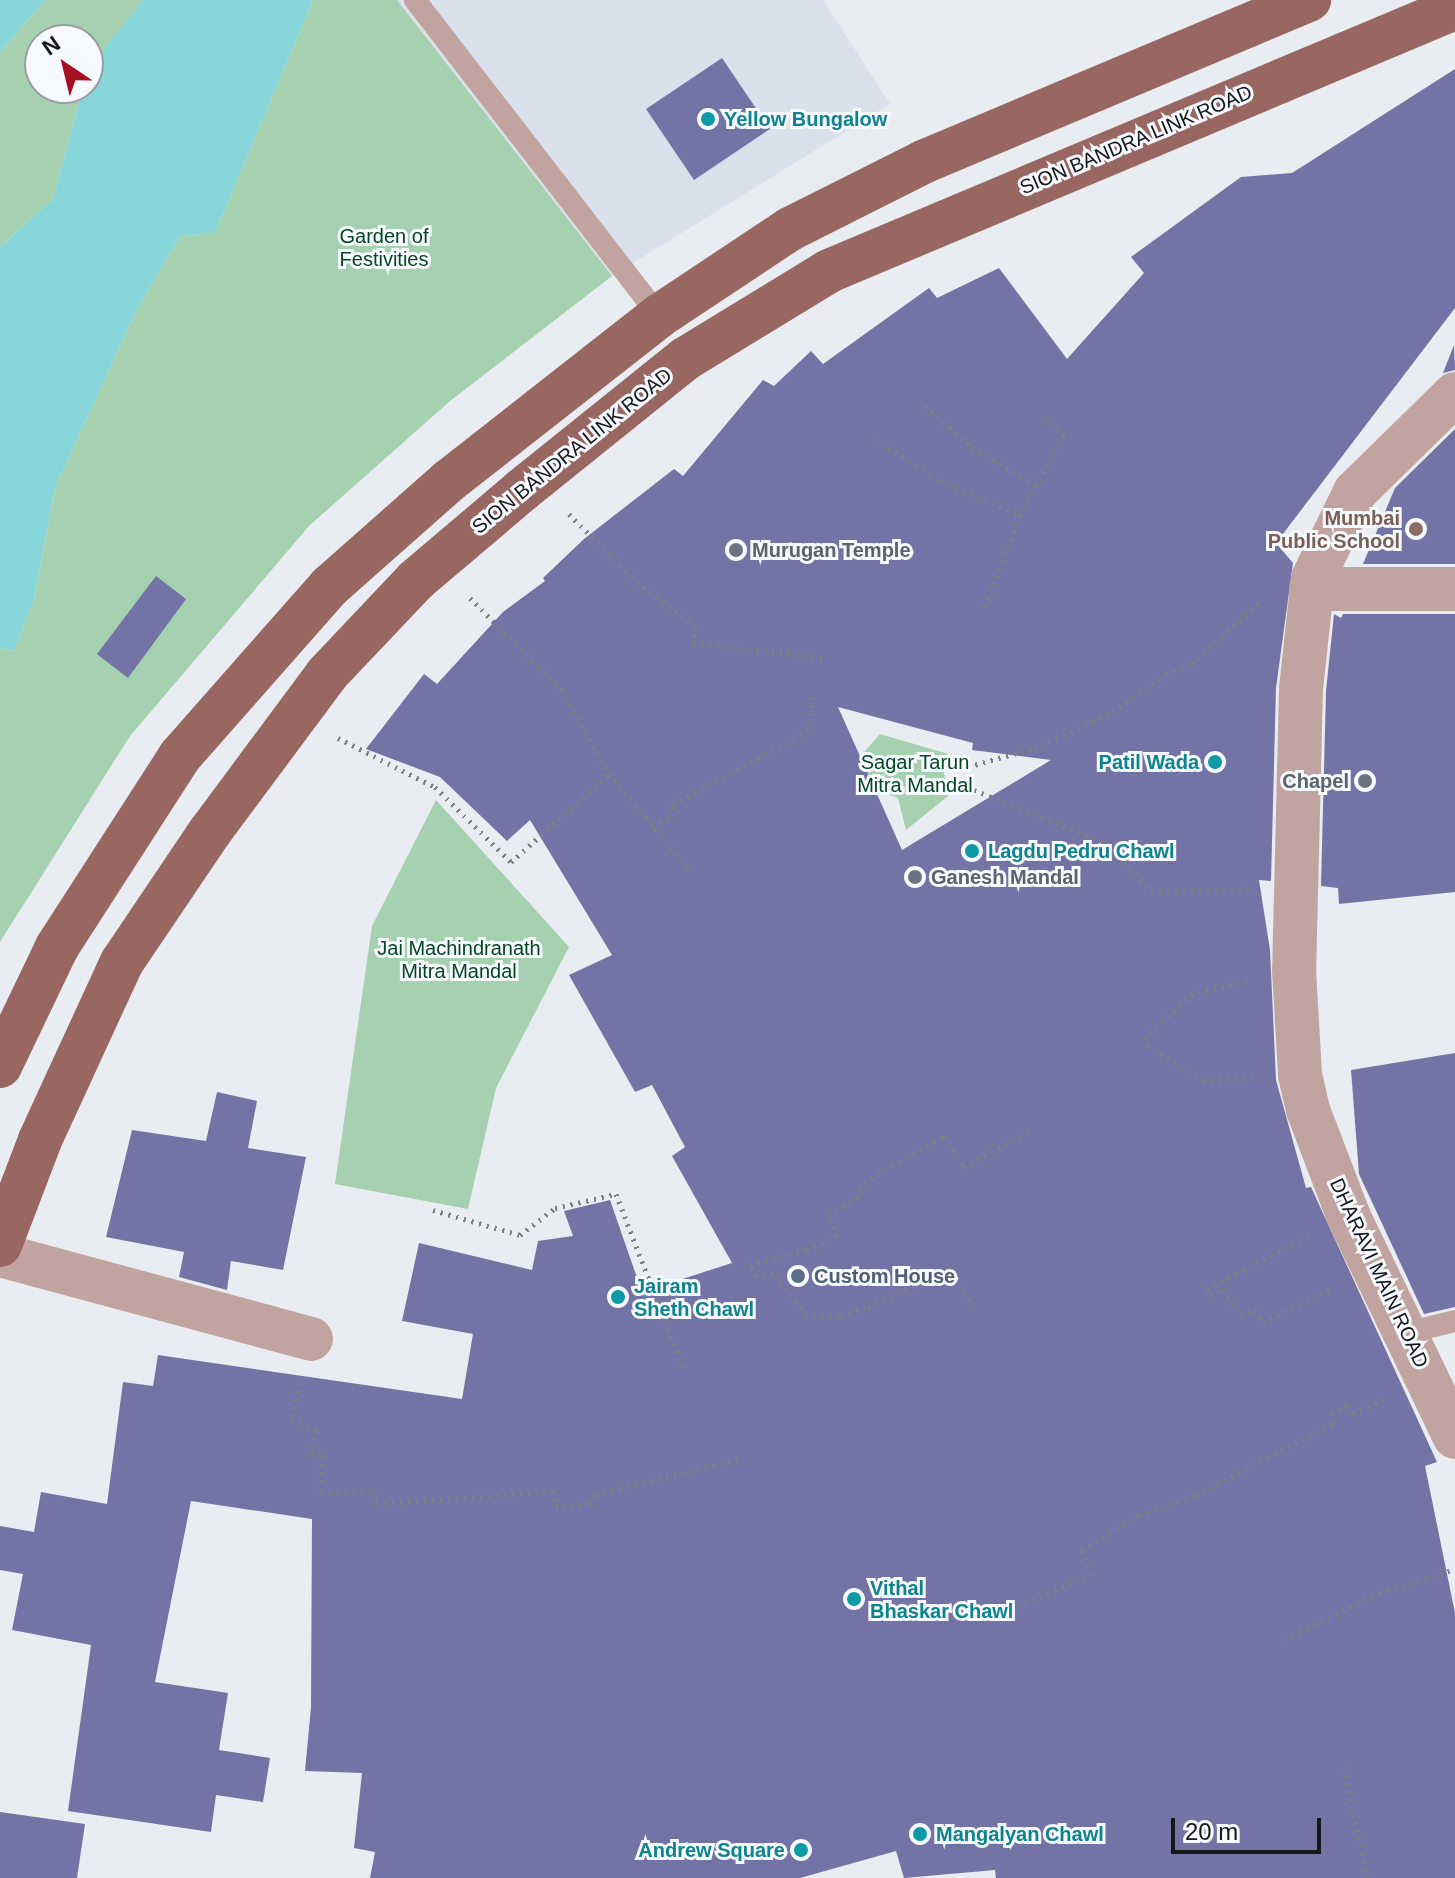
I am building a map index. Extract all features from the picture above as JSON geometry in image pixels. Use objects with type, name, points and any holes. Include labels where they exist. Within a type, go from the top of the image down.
[{"type":"main road","points":[[0,1066],[66,931],[180,756],[330,586],[450,480],[659,316],[790,229],[923,162],[1309,0]]},
{"type":"main road","name":"SION BANDRA LINK ROAD","points":[[0,1245],[40,1140],[122,962],[327,674],[416,580],[685,359],[829,271],[1455,8]]},
{"type":"main road","points":[[66,931],[122,962]]},
{"type":"street","name":"DHARAVI MAIN ROAD","points":[[1455,394],[1355,492],[1312,584],[1301,689],[1294,970],[1300,1075],[1348,1215],[1455,1437]]},
{"type":"street","points":[[1312,584],[1455,589]]},
{"type":"street","points":[[0,1255],[311,1339]]},
{"type":"lane","points":[[415,0],[659,316]]},
{"type":"lane","points":[[1406,1333],[1455,1321]]},
{"type":"path","points":[[925,406],[972,447],[1036,486]]},
{"type":"path","points":[[985,607],[1020,515],[1064,435],[1044,417]]},
{"type":"path","points":[[875,439],[941,481],[1020,515]]},
{"type":"path","points":[[562,507],[637,582],[695,626],[693,642],[823,658]]},
{"type":"path","points":[[960,769],[1034,748],[1113,712],[1166,674],[1192,664],[1272,591],[1312,584]]},
{"type":"path","points":[[461,590],[562,690],[609,774],[690,870]]},
{"type":"path","points":[[653,827],[672,816],[673,804],[808,731],[814,693]]},
{"type":"path","points":[[326,732],[435,787],[511,862],[609,774]]},
{"type":"path","points":[[952,781],[1108,844],[1151,891],[1298,887]]},
{"type":"path","points":[[1294,970],[1193,994],[1146,1037],[1147,1045],[1203,1081],[1300,1075]]},
{"type":"path","points":[[974,1307],[950,1269],[866,1308],[839,1316],[806,1315],[773,1273],[756,1276],[750,1265],[807,1250],[837,1236],[829,1215],[861,1194],[859,1189],[878,1174],[944,1136],[963,1167],[1029,1132]]},
{"type":"path","points":[[433,1210],[520,1235],[555,1208],[616,1194],[683,1368]]},
{"type":"path","points":[[1348,1215],[1207,1289],[1211,1296],[1223,1289],[1241,1315],[1255,1310],[1263,1322],[1373,1267]]},
{"type":"path","points":[[311,1339],[292,1420],[316,1430],[311,1454],[322,1456],[321,1493],[376,1490],[376,1504],[553,1491],[556,1506],[590,1504],[596,1494],[738,1460]]},
{"type":"path","points":[[996,1616],[1090,1575],[1082,1550],[1139,1515],[1196,1495],[1334,1423],[1331,1413],[1347,1405],[1353,1414],[1427,1375]]},
{"type":"path","points":[[1285,1639],[1379,1593],[1455,1569]]},
{"type":"path","points":[[1344,1767],[1367,1878]]},
{"type":"shaded area","points":[[397,0],[823,0],[890,104],[612,276]]},
{"type":"green space","points":[[45,0],[143,0],[104,50],[104,24],[24,24]]},
{"type":"green space","name":"Garden of Festivities","points":[[313,0],[397,0],[612,276],[450,401],[309,526],[130,736],[0,942],[0,648],[14,651],[34,599],[55,488],[135,313],[180,236],[215,233]]},
{"type":"green space","points":[[24,24],[24,104],[79,104],[53,199],[0,247],[0,52]]},
{"type":"green space","name":"Sagar Tarun Mitra Mandal","points":[[880,734],[955,756],[942,761],[948,796],[906,830],[898,798],[874,789],[851,767]]},
{"type":"green space","name":"Jai Machindranath Mitra Mandal","points":[[436,800],[569,947],[496,1088],[468,1209],[335,1184],[372,926]]},
{"type":"water","points":[[0,0],[45,0],[24,24],[0,52]]},
{"type":"water","points":[[143,0],[313,0],[215,233],[180,236],[135,313],[55,488],[34,599],[14,651],[0,648],[0,247],[53,199],[79,104],[104,104],[104,49]]},
{"type":"building","name":"Yellow Bungalow","points":[[722,58],[770,129],[694,180],[646,109]]},
{"type":"building","points":[[1455,69],[1455,308],[1276,543],[1293,563],[1276,688],[1271,881],[1259,880],[1270,950],[1276,1080],[1306,1188],[1311,1187],[1437,1462],[1425,1466],[1455,1613],[1455,1878],[996,1878],[995,1870],[904,1878],[896,1851],[800,1878],[370,1878],[375,1852],[354,1848],[362,1773],[305,1771],[311,1707],[312,1519],[191,1501],[155,1682],[228,1693],[219,1750],[270,1758],[263,1802],[216,1795],[211,1832],[68,1811],[91,1645],[12,1630],[23,1574],[0,1570],[0,1526],[34,1532],[41,1492],[107,1504],[123,1382],[153,1386],[158,1355],[462,1399],[473,1334],[402,1321],[419,1243],[532,1270],[538,1241],[573,1236],[564,1211],[610,1200],[642,1292],[732,1263],[672,1156],[685,1147],[652,1085],[635,1092],[569,975],[612,955],[530,820],[507,841],[440,777],[366,749],[424,674],[437,684],[503,612],[545,581],[543,578],[584,539],[674,469],[683,476],[763,380],[774,386],[811,351],[823,364],[929,288],[937,298],[999,268],[1067,359],[1144,273],[1131,257],[1241,177],[1292,173]],"holes":[[[838,707],[973,743],[972,750],[1051,760],[902,850]]]},
{"type":"building","points":[[1454,345],[1455,370],[1443,373]]},
{"type":"building","name":"Mumbai Public School","points":[[1455,429],[1455,564],[1363,564],[1395,488]]},
{"type":"building","points":[[156,576],[186,599],[128,678],[97,654]]},
{"type":"building","points":[[1334,614],[1341,618],[1343,614],[1455,614],[1455,892],[1339,904],[1338,888],[1321,886],[1326,691]]},
{"type":"building","points":[[1455,1053],[1455,1307],[1424,1314],[1359,1174],[1351,1070]]},
{"type":"building","points":[[217,1092],[257,1101],[248,1148],[306,1157],[283,1270],[231,1261],[227,1290],[179,1277],[184,1252],[106,1237],[132,1130],[206,1141]]},
{"type":"building","points":[[0,1812],[85,1824],[77,1878],[0,1878]]},
{"type":"place","name":"Yellow Bungalow","points":[[708,119]]},
{"type":"place","name":"Mumbai Public School","points":[[1416,529]]},
{"type":"place","name":"Murugan Temple","points":[[736,550]]},
{"type":"place","name":"Patil Wada","points":[[1215,762]]},
{"type":"place","name":"Chapel","points":[[1365,781]]},
{"type":"place","name":"Lagdu Pedru Chawl","points":[[972,851]]},
{"type":"place","name":"Ganesh Mandal","points":[[915,877]]},
{"type":"place","name":"Custom House","points":[[798,1276]]},
{"type":"place","name":"Jairam Sheth Chawl","points":[[618,1297]]},
{"type":"place","name":"Vithal Bhaskar Chawl","points":[[854,1599]]},
{"type":"place","name":"Mangalyan Chawl","points":[[920,1834]]},
{"type":"place","name":"Andrew Square","points":[[801,1850]]}]
